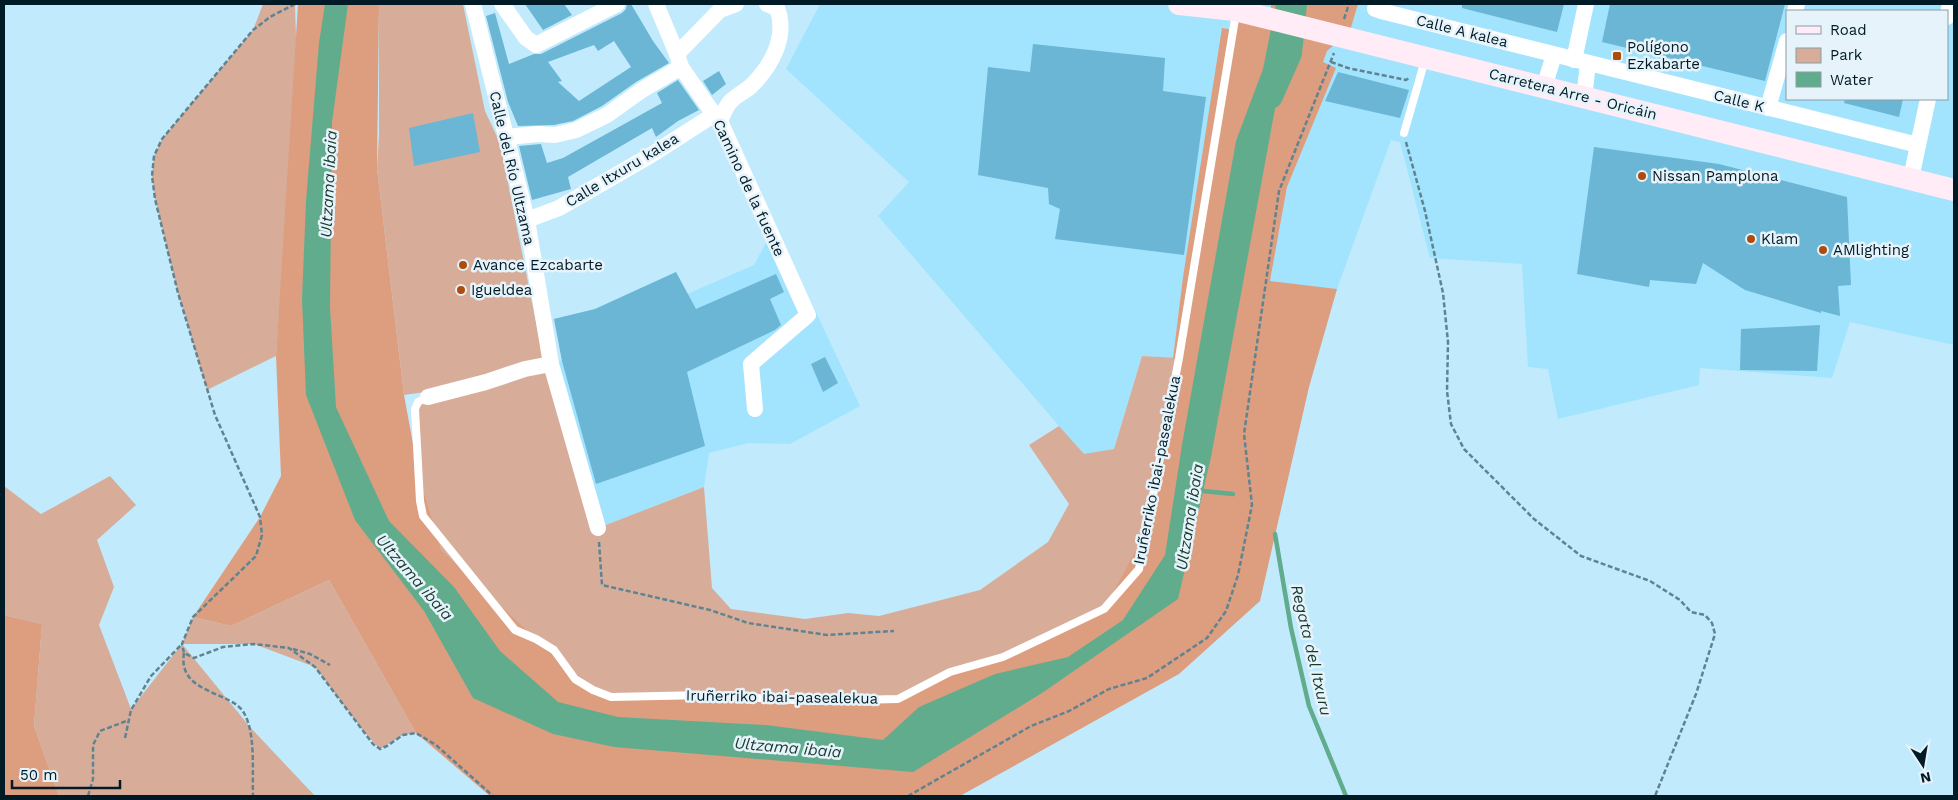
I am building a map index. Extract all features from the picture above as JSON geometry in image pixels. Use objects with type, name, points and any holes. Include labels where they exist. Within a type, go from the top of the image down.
[{"type":"street","name":"Calle del Río Ultzama","points":[[473,4],[489,76],[507,138],[527,220],[551,364],[598,528]]},
{"type":"street","points":[[502,4],[526,38],[536,45],[617,4]]},
{"type":"street","name":"Camino de la fuente","points":[[656,4],[679,60],[718,118],[808,315],[751,364],[755,410]]},
{"type":"street","points":[[507,138],[538,134],[555,135],[576,130],[607,115],[647,87],[679,60],[720,10],[736,4]]},
{"type":"street","points":[[718,118],[730,102],[751,86],[773,59],[780,37],[782,21],[777,8],[767,4]]},
{"type":"street","name":"Carretera Arre - Oricáin","points":[[1179,4],[1235,14],[1372,44],[1954,190]]},
{"type":"street","name":"Calle A kalea","points":[[1376,4],[1375,9],[1554,55]]},
{"type":"street","points":[[1584,97],[1581,62],[1586,4]]},
{"type":"street","points":[[1768,108],[1786,45]]},
{"type":"street","points":[[1544,87],[1554,55]]},
{"type":"street","name":"Calle K","points":[[1554,55],[1918,145]]},
{"type":"street","points":[[1911,178],[1928,100]]},
{"type":"street","name":"Calle Itxuru kalea","points":[[527,220],[559,208],[718,118]]},
{"type":"street","points":[[428,397],[486,382],[526,369],[551,364]]},
{"type":"lane","name":"Iruñerriko ibai-pasealekua","points":[[428,397],[418,402],[415,409],[420,501],[423,516],[515,630],[536,639],[554,650],[575,679],[593,690],[611,697],[706,695],[813,701],[898,699],[950,672],[1002,657],[1047,637],[1104,609],[1139,569],[1179,358],[1235,14]]},
{"type":"lane","points":[[1404,133],[1426,58]]},
{"type":"path","points":[[124,738],[131,710],[151,676],[182,644],[193,617],[256,556],[262,536],[260,517],[215,415],[178,293],[155,199],[152,176],[154,156],[162,139],[253,30],[270,17],[295,4]]},
{"type":"path","points":[[908,796],[1031,726],[1069,711],[1109,690],[1147,678],[1207,638],[1226,611],[1238,575],[1252,504],[1244,434],[1279,191],[1331,62],[1348,68],[1406,80],[1412,77]]},
{"type":"path","points":[[1404,133],[1425,211],[1443,293],[1448,342],[1447,391],[1451,424],[1464,449],[1534,519],[1582,556],[1650,581],[1680,600],[1691,612],[1705,616],[1712,623],[1715,634],[1696,694],[1655,796]]},
{"type":"path","points":[[598,528],[602,585],[710,610],[748,623],[827,635],[894,631]]},
{"type":"path","points":[[182,644],[184,653],[182,664],[188,675],[204,690],[232,702],[243,711],[250,727],[253,796]]},
{"type":"path","points":[[184,653],[194,658],[223,647],[254,644],[289,648],[310,654],[330,665]]},
{"type":"path","points":[[289,648],[315,667],[373,744],[380,749],[403,735],[416,733],[436,746],[493,796]]},
{"type":"path","points":[[88,796],[93,779],[93,745],[100,731],[129,720]]},
{"type":"shaded area","points":[[298,4],[379,4],[377,168],[404,395],[419,476],[441,550],[566,667],[611,697],[706,695],[898,699],[1104,609],[1147,530],[1178,358],[1173,358],[1183,277],[1222,28],[1234,30],[1235,19],[1271,12],[1271,4],[1358,4],[1350,31],[1327,51],[1323,62],[1336,68],[1287,187],[1270,281],[1337,289],[1309,387],[1260,601],[1179,674],[960,796],[490,796],[416,733],[329,580],[231,626],[193,617],[260,517],[281,476],[276,356]]},
{"type":"shaded area","points":[[820,4],[1271,4],[1350,31],[1358,4],[1954,4],[1954,345],[1850,322],[1832,378],[1700,368],[1699,385],[1558,419],[1548,369],[1528,367],[1522,264],[1430,258],[1400,142],[1391,140],[1337,289],[1270,282],[1287,187],[1336,68],[1322,62],[1327,51],[1223,28],[1183,277],[1173,358],[1142,356],[1114,449],[1084,455],[878,216],[909,182],[786,69]]},
{"type":"shaded area","points":[[731,131],[860,406],[790,444],[748,443],[709,453],[704,487],[598,528],[545,365],[562,360],[554,319],[595,309],[676,272],[687,294],[754,265],[768,239]]},
{"type":"shaded area","points":[[4,615],[42,624],[34,726],[59,796],[4,796]]},
{"type":"green space","points":[[263,4],[295,4],[297,70],[276,356],[207,390],[178,293],[155,199],[152,176],[154,156],[162,139],[253,30]]},
{"type":"green space","points":[[379,4],[463,4],[485,111],[500,143],[543,357],[598,528],[704,487],[712,588],[731,609],[805,619],[848,613],[879,616],[980,590],[1048,542],[1069,504],[1029,445],[1059,426],[1084,454],[1114,449],[1142,356],[1179,358],[1139,569],[1104,609],[898,699],[611,697],[575,679],[554,650],[486,602],[432,540],[420,501],[417,404],[425,392],[404,395],[377,168],[379,135]]},
{"type":"green space","points":[[110,476],[136,505],[97,540],[114,587],[99,625],[131,709],[182,644],[250,727],[315,796],[59,796],[34,726],[42,624],[4,615],[4,486],[41,514]]},
{"type":"green space","points":[[329,580],[416,733],[403,735],[380,749],[364,732],[315,667],[254,644],[182,644],[193,617],[231,626]]},
{"type":"water","points":[[325,4],[348,4],[332,122],[330,307],[336,407],[389,521],[454,587],[500,651],[558,702],[618,717],[766,725],[883,740],[919,707],[995,674],[1068,657],[1123,620],[1165,555],[1182,445],[1236,141],[1263,69],[1276,4],[1297,4],[1274,114],[1211,457],[1178,599],[1042,693],[913,772],[614,747],[553,734],[473,698],[424,611],[355,520],[306,395],[302,299],[306,201],[319,43]]},
{"type":"building","points":[[525,4],[564,4],[572,15],[543,30]]},
{"type":"building","points":[[627,4],[631,4],[653,41],[669,63],[636,82],[602,106],[573,121],[554,125],[518,126],[508,102],[486,16],[495,13],[509,64],[534,54],[541,54],[622,13],[626,9]],"holes":[[[614,41],[631,67],[579,101],[558,82],[562,81],[548,62],[594,45],[598,51]]]},
{"type":"building","points":[[1462,4],[1564,4],[1557,32],[1462,8]]},
{"type":"building","points":[[1610,4],[1785,4],[1765,81],[1602,42]]},
{"type":"building","points":[[1033,44],[1165,58],[1163,91],[1206,97],[1184,255],[1055,239],[1060,209],[1049,204],[1048,188],[978,175],[988,67],[1030,72]]},
{"type":"building","points":[[719,71],[726,84],[712,95],[703,81]]},
{"type":"building","points":[[1338,72],[1409,90],[1400,118],[1325,101]]},
{"type":"building","points":[[678,80],[699,110],[678,121],[656,137],[652,128],[568,177],[571,189],[532,200],[519,146],[541,144],[547,163],[563,158],[662,103],[657,93]]},
{"type":"building","points":[[1845,100],[1903,100],[1899,117],[1844,103]]},
{"type":"building","points":[[473,113],[480,152],[414,166],[409,128]]},
{"type":"building","points":[[1594,147],[1719,164],[1847,197],[1851,285],[1838,286],[1840,316],[1821,311],[1821,313],[1745,290],[1703,263],[1696,284],[1650,280],[1649,287],[1577,274]]},
{"type":"building","points":[[676,272],[696,309],[776,274],[784,292],[770,299],[781,325],[775,330],[687,372],[705,446],[596,484],[562,361],[554,319],[595,309]]},
{"type":"building","points":[[1820,325],[1817,371],[1740,370],[1741,329]]},
{"type":"building","points":[[825,357],[838,383],[823,392],[811,364]]},
{"type":"waterway","name":"Ultzama ibaia","points":[[1270,96],[1289,53],[1294,4]]},
{"type":"waterway","name":"Regata del Itxuru","points":[[1203,491],[1233,494]]},
{"type":"waterway","name":"Regata del Itxuru","points":[[1275,534],[1291,628],[1309,706],[1346,796]]},
{"type":"place","name":"Polígono Ezkabarte","points":[[1617,56]]},
{"type":"place","name":"Nissan Pamplona","points":[[1642,176]]},
{"type":"place","name":"Klam","points":[[1751,239]]},
{"type":"place","name":"AMlighting","points":[[1823,250]]},
{"type":"place","name":"Avance Ezcabarte","points":[[463,265]]},
{"type":"place","name":"Igueldea","points":[[461,290]]}]
